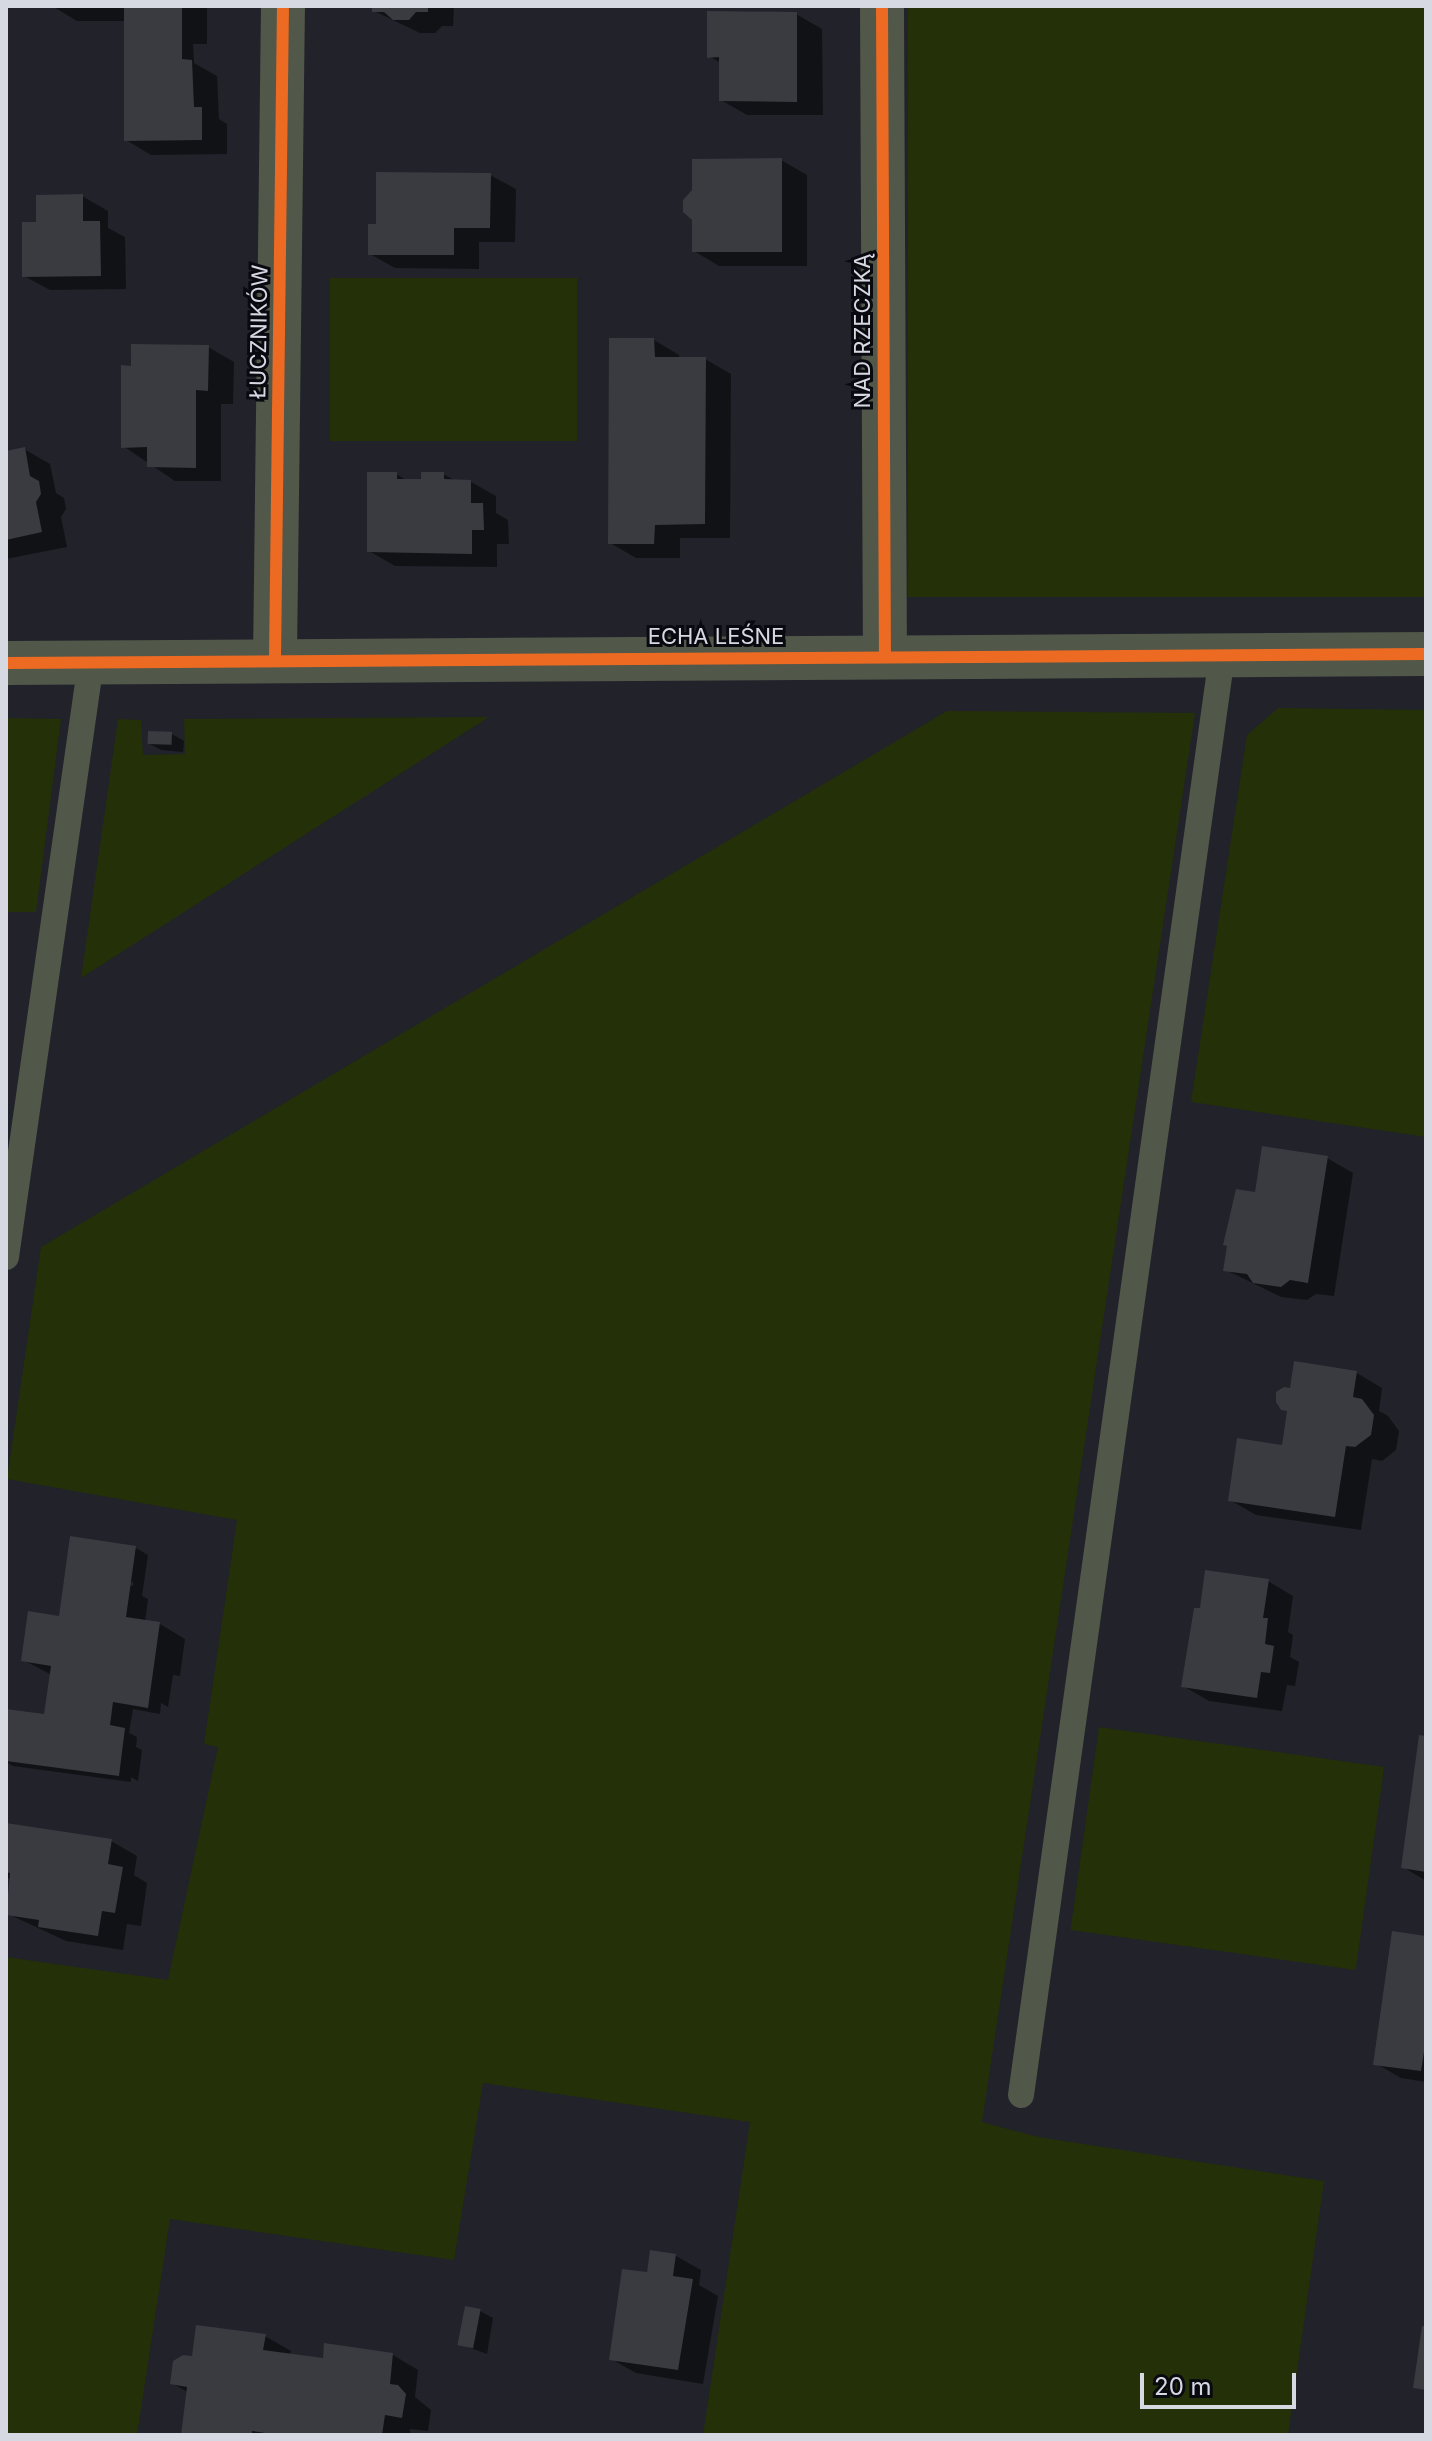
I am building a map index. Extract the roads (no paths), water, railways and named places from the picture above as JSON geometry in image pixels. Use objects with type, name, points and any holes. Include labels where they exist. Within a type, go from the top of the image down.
[{"type":"street","name":"ŁUCZNIKÓW","points":[[275,659],[283,6]]},
{"type":"street","name":"NAD RZECZKĄ","points":[[882,6],[885,657]]},
{"type":"street","name":"ECHA LEŚNE","points":[[6,663],[1426,654]]},
{"type":"lane","points":[[1021,2095],[1222,656]]},
{"type":"lane","points":[[6,1257],[91,662]]}]
